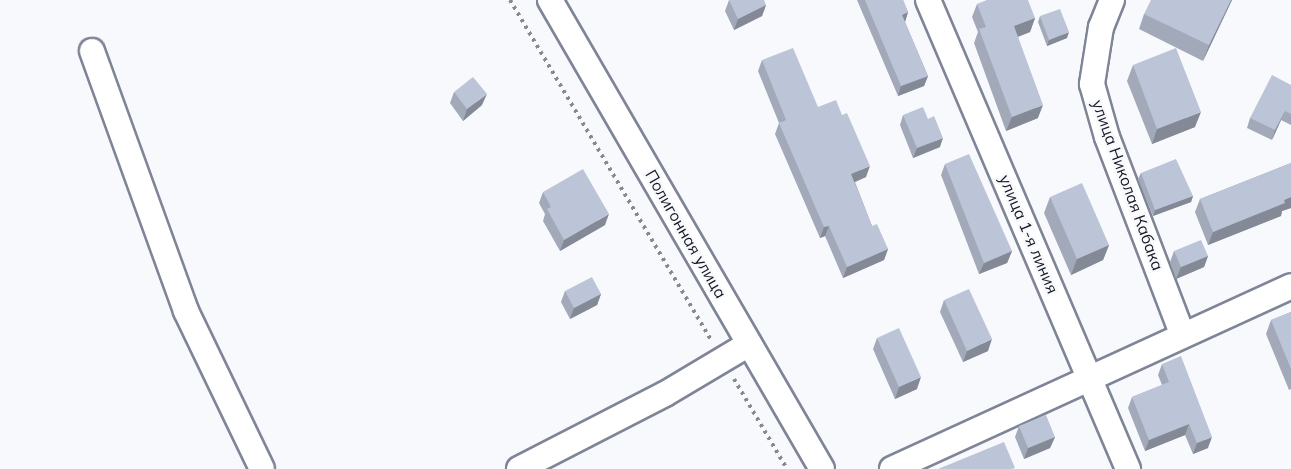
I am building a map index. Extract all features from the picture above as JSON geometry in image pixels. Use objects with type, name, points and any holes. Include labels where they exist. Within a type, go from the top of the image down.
[{"type":"street","name":"Полигонная улица","points":[[550,0],[822,469]]},
{"type":"street","name":"улица 1-я линия","points":[[928,0],[1128,469]]},
{"type":"street","name":"улица Николая Кабака","points":[[1112,0],[1101,27],[1092,84],[1107,137],[1182,333]]},
{"type":"street","points":[[92,51],[186,311],[262,469]]},
{"type":"street","points":[[892,469],[1182,333],[1291,286]]},
{"type":"street","points":[[519,469],[665,394],[749,344]]},
{"type":"path","points":[[510,0],[787,469]]},
{"type":"building","points":[[729,0],[764,0],[766,5],[738,19]]},
{"type":"building","points":[[865,0],[903,0],[908,12],[902,15],[928,76],[901,86]]},
{"type":"building","points":[[987,0],[1028,0],[1035,18],[1014,26],[1043,105],[1012,117],[979,29],[986,27],[977,4]]},
{"type":"building","points":[[1151,0],[1231,0],[1209,45],[1144,14]]},
{"type":"building","points":[[1060,9],[1069,32],[1049,40],[1040,16]]},
{"type":"building","points":[[793,48],[818,107],[836,100],[842,115],[847,113],[870,166],[851,174],[872,226],[877,224],[888,249],[847,267],[829,226],[824,227],[779,123],[786,120],[762,60]]},
{"type":"building","points":[[1176,48],[1201,112],[1157,129],[1133,65]]},
{"type":"building","points":[[1272,75],[1291,85],[1291,114],[1285,111],[1275,130],[1250,118]]},
{"type":"building","points":[[473,77],[487,94],[467,109],[454,92]]},
{"type":"building","points":[[923,107],[928,119],[934,116],[943,138],[917,148],[903,115]]},
{"type":"building","points":[[969,154],[1012,251],[984,263],[945,164]]},
{"type":"building","points":[[1176,159],[1193,196],[1155,210],[1141,173]]},
{"type":"building","points":[[1291,163],[1291,197],[1284,200],[1285,203],[1213,232],[1200,199]]},
{"type":"building","points":[[583,169],[609,214],[564,240],[547,209],[551,207],[543,192]]},
{"type":"building","points":[[1082,183],[1109,245],[1077,259],[1050,197]]},
{"type":"building","points":[[1201,240],[1208,256],[1181,267],[1174,251]]},
{"type":"building","points":[[592,277],[601,294],[574,308],[565,291]]},
{"type":"building","points":[[969,289],[992,339],[967,351],[944,300]]},
{"type":"building","points":[[1291,312],[1291,369],[1271,320]]},
{"type":"building","points":[[899,328],[921,377],[899,387],[877,338]]},
{"type":"building","points":[[1181,356],[1212,437],[1197,443],[1189,424],[1149,440],[1132,397],[1169,382],[1162,364]]},
{"type":"building","points":[[1046,415],[1055,437],[1028,448],[1019,426]]},
{"type":"building","points":[[1004,442],[1015,468],[938,469]]}]
